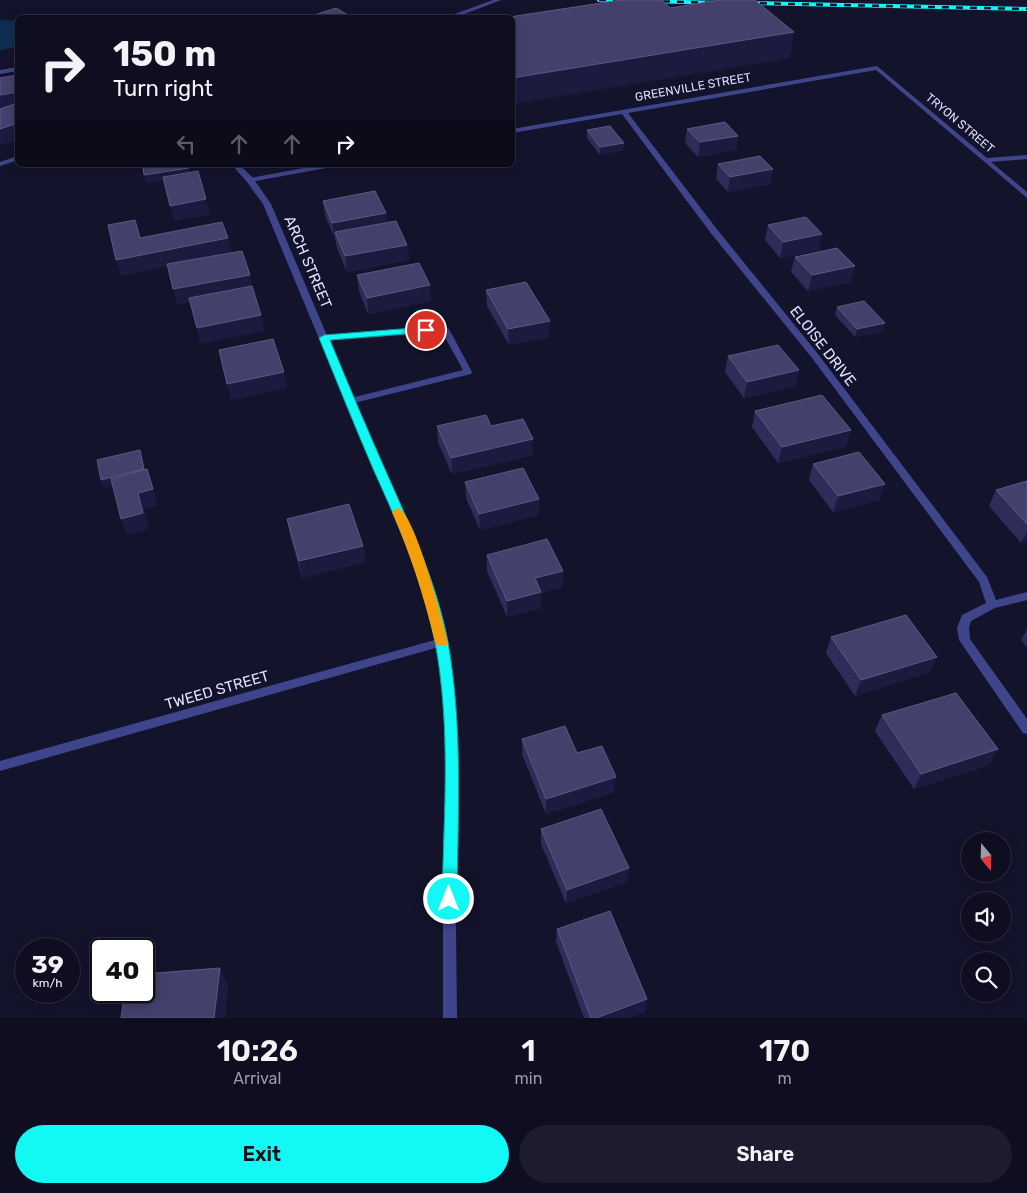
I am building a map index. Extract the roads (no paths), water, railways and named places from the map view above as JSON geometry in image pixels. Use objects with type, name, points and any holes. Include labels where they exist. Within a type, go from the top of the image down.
[{"type":"street","points":[[455,15],[498,0]]},
{"type":"street","name":"GREENVILLE STREET","points":[[515,130],[877,68]]},
{"type":"street","name":"TRYON STREET","points":[[877,68],[1027,196]]},
{"type":"street","points":[[0,72],[15,70]]},
{"type":"street","name":"ELOISE DRIVE","points":[[623,111],[713,230],[827,371],[982,580],[988,590],[992,604]]},
{"type":"street","points":[[986,160],[1027,157]]},
{"type":"street","points":[[0,164],[15,159]]},
{"type":"street","name":"ARCH STREET","points":[[238,167],[267,204],[414,547],[430,593],[442,642],[452,734],[449,839],[450,1018]]},
{"type":"street","points":[[250,180],[321,167]]},
{"type":"street","points":[[324,338],[445,329],[468,372],[350,401]]},
{"type":"street","points":[[1027,596],[992,604],[966,618],[963,628],[965,640],[1027,729]]},
{"type":"street","name":"TWEED STREET","points":[[0,766],[442,642]]},
{"type":"water","points":[[0,20],[15,21],[15,47],[0,50]]},
{"type":"railway","points":[[599,0],[631,1]]},
{"type":"railway","points":[[649,1],[719,3]]},
{"type":"railway","points":[[746,3],[1027,9]]}]
